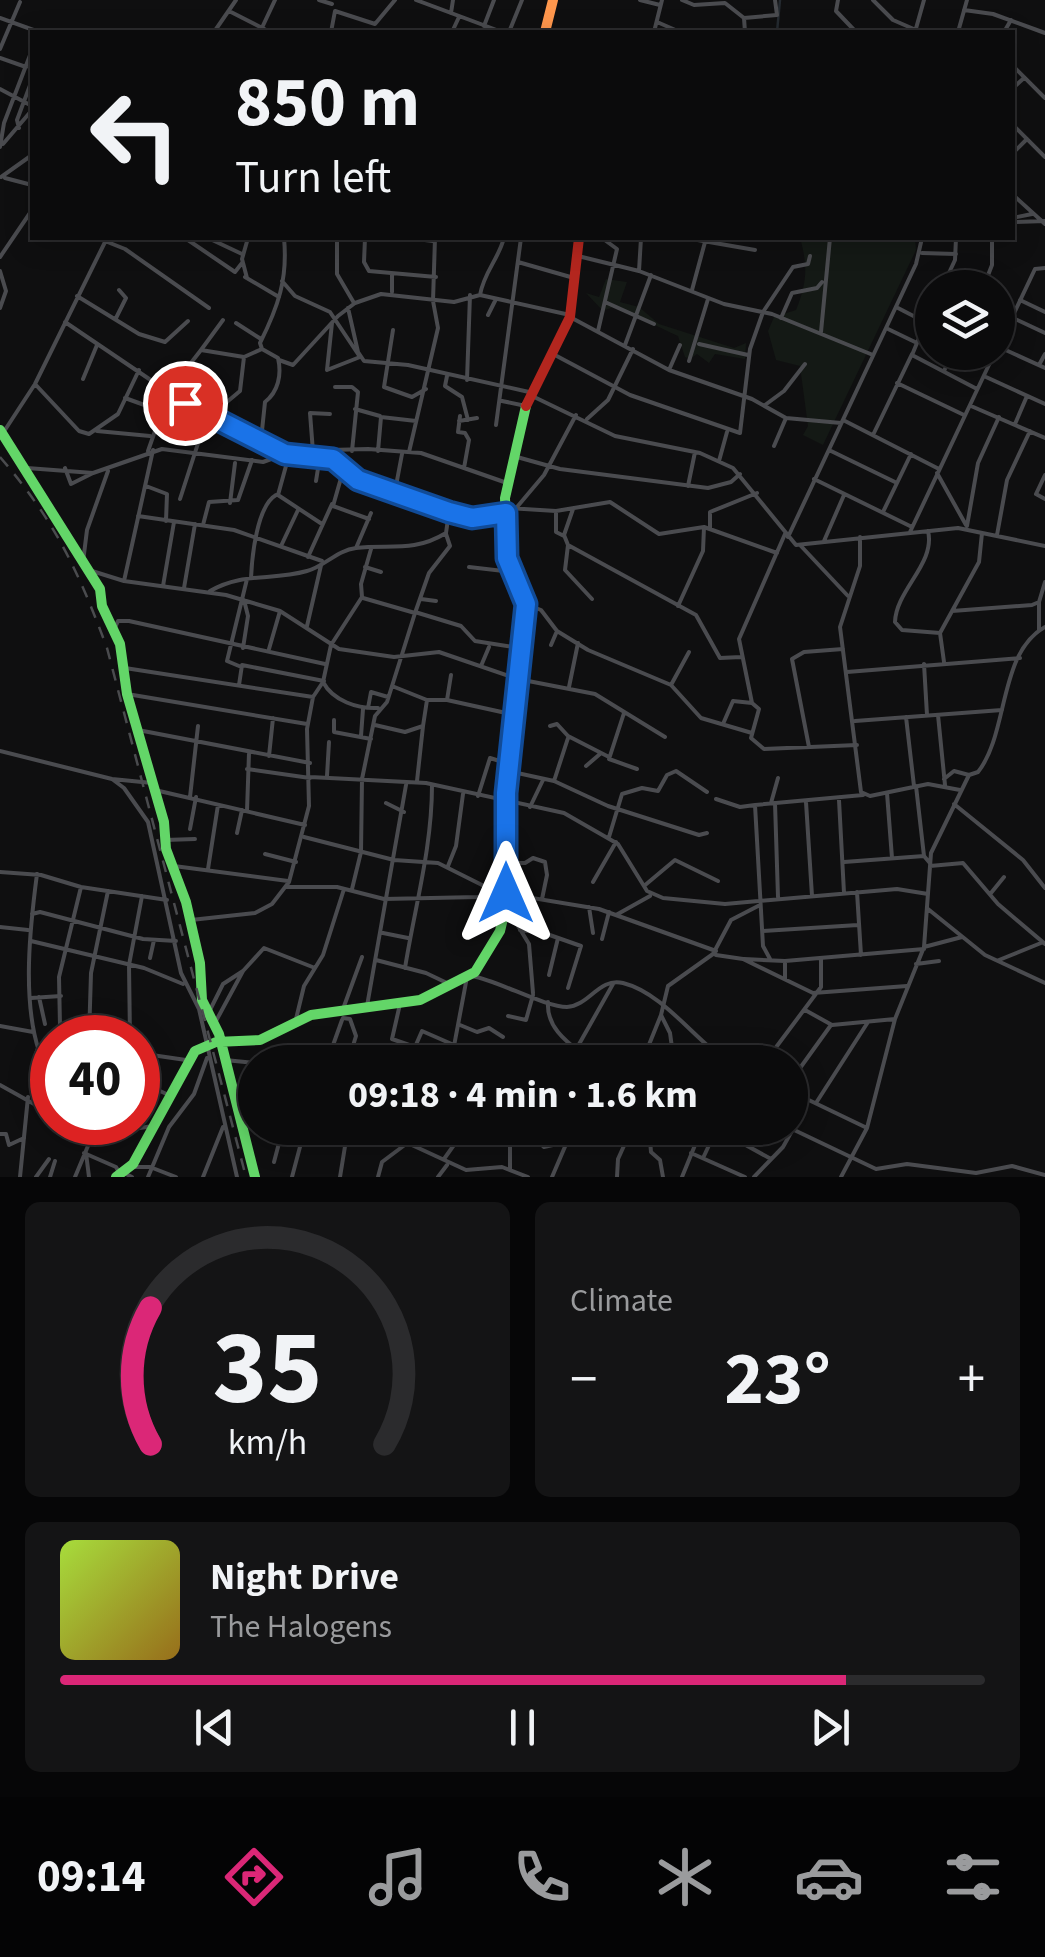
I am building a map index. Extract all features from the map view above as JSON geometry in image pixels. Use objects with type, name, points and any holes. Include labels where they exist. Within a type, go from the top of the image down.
[{"type":"street","points":[[215,30],[236,0]]},
{"type":"street","points":[[261,30],[275,0]]},
{"type":"street","points":[[319,0],[331,2],[335,11],[330,30]]},
{"type":"street","points":[[335,11],[375,24],[395,0]]},
{"type":"street","points":[[416,0],[485,26],[494,0]]},
{"type":"street","points":[[451,13],[453,0]]},
{"type":"street","points":[[507,30],[522,0]]},
{"type":"street","points":[[546,30],[554,0]]},
{"type":"street","points":[[640,0],[661,2],[655,30]]},
{"type":"street","points":[[682,0],[694,5],[725,4],[744,18],[777,15],[775,0]]},
{"type":"street","points":[[838,0],[836,12],[854,30]]},
{"type":"street","points":[[874,0],[898,24],[913,30]]},
{"type":"street","points":[[916,30],[924,0]]},
{"type":"street","points":[[959,30],[967,0]]},
{"type":"street","points":[[0,50],[20,2]]},
{"type":"street","points":[[964,10],[1045,32]]},
{"type":"street","points":[[229,11],[259,30]]},
{"type":"street","points":[[453,30],[459,17]]},
{"type":"street","points":[[0,18],[34,30]]},
{"type":"street","points":[[744,18],[745,30]]},
{"type":"street","points":[[1005,30],[1012,20]]},
{"type":"street","points":[[657,22],[675,30]]},
{"type":"street","points":[[0,148],[30,56]]},
{"type":"street","points":[[0,58],[26,67]]},
{"type":"street","points":[[1015,68],[1045,98]]},
{"type":"street","points":[[1015,86],[1024,78]]},
{"type":"street","points":[[18,128],[30,85]]},
{"type":"street","points":[[0,89],[30,106]]},
{"type":"street","points":[[0,148],[30,111]]},
{"type":"street","points":[[1015,127],[1045,157]]},
{"type":"street","points":[[1015,151],[1028,139]]},
{"type":"street","points":[[1,177],[30,156]]},
{"type":"street","points":[[1,177],[30,184]]},
{"type":"street","points":[[1015,197],[1044,222]]},
{"type":"street","points":[[1015,219],[1033,212]]},
{"type":"street","points":[[0,257],[30,213]]},
{"type":"street","points":[[1015,220],[1044,222]]},
{"type":"street","points":[[105,240],[35,384],[2,432],[100,590],[102,606],[114,630],[164,840],[200,963],[202,1000],[220,1042],[255,1177]]},
{"type":"street","points":[[108,240],[209,308]]},
{"type":"street","points":[[187,240],[235,272],[242,263]]},
{"type":"street","points":[[212,240],[242,254]]},
{"type":"street","points":[[247,240],[242,254],[246,277],[279,298]]},
{"type":"street","points":[[262,349],[261,340],[277,315],[284,240]]},
{"type":"street","points":[[337,240],[337,274],[355,303]]},
{"type":"street","points":[[365,240],[366,269],[436,278]]},
{"type":"street","points":[[409,452],[438,328],[433,301],[434,240]]},
{"type":"street","points":[[480,295],[484,273],[496,262],[503,240]]},
{"type":"street","points":[[496,425],[520,240]]},
{"type":"street","points":[[508,1016],[526,1020],[533,995],[529,944],[501,892],[506,864],[508,767],[526,604],[506,547],[510,509],[507,483],[529,398],[570,316],[579,240]]},
{"type":"street","points":[[598,330],[614,263],[616,245],[611,240]]},
{"type":"street","points":[[639,271],[641,240]]},
{"type":"street","points":[[695,240],[755,250]]},
{"type":"street","points":[[821,334],[830,240]]},
{"type":"street","points":[[858,745],[767,750],[752,740],[759,710],[752,703],[741,657],[742,629],[924,253],[922,240]]},
{"type":"street","points":[[949,270],[956,254],[956,240]]},
{"type":"street","points":[[991,270],[992,240]]},
{"type":"street","points":[[692,290],[704,242]]},
{"type":"street","points":[[924,253],[956,254]]},
{"type":"street","points":[[578,256],[614,263],[708,298],[781,318],[874,355]]},
{"type":"street","points":[[553,354],[614,387],[727,431],[741,432],[748,355],[762,312],[793,267],[808,264],[810,256]]},
{"type":"street","points":[[518,262],[574,278]]},
{"type":"street","points":[[1015,311],[1036,269],[1045,268]]},
{"type":"street","points":[[0,271],[6,291],[0,308]]},
{"type":"street","points":[[392,274],[392,292]]},
{"type":"street","points":[[625,345],[651,275]]},
{"type":"street","points":[[282,280],[295,296],[330,312],[326,370],[360,357],[504,384],[615,436],[695,452],[719,461],[741,474],[787,536],[800,544],[848,596]]},
{"type":"street","points":[[781,318],[790,296],[817,288],[822,282]]},
{"type":"street","points":[[116,318],[126,298],[119,290]]},
{"type":"street","points":[[262,349],[293,364],[348,308],[392,292],[456,302],[480,295],[570,316],[669,370],[743,396],[786,418],[843,421],[911,454],[938,471],[967,528]]},
{"type":"street","points":[[467,380],[470,295]]},
{"type":"street","points":[[77,296],[82,303],[116,318],[139,334],[165,342],[188,321]]},
{"type":"street","points":[[488,315],[496,298]]},
{"type":"street","points":[[689,361],[698,344],[708,298]]},
{"type":"street","points":[[1020,300],[1045,312]]},
{"type":"street","points":[[605,302],[636,312],[654,324]]},
{"type":"street","points":[[896,307],[915,317]]},
{"type":"street","points":[[348,308],[360,357]]},
{"type":"street","points":[[1015,318],[1045,333]]},
{"type":"street","points":[[124,581],[146,486],[150,436],[169,391],[223,320]]},
{"type":"street","points":[[332,321],[360,357]]},
{"type":"street","points":[[64,322],[209,418],[287,454],[333,459],[343,472],[449,512],[472,518],[510,509],[556,511],[610,502],[662,535],[707,528],[777,553]]},
{"type":"street","points":[[236,322],[261,340]]},
{"type":"street","points":[[873,435],[915,342],[886,328]]},
{"type":"street","points":[[393,330],[390,364],[384,378],[386,389],[414,397],[426,389]]},
{"type":"street","points":[[698,344],[748,355]]},
{"type":"street","points":[[82,379],[97,345]]},
{"type":"street","points":[[669,370],[680,345]]},
{"type":"street","points":[[202,350],[244,358],[262,349]]},
{"type":"street","points":[[585,420],[608,400],[633,349]]},
{"type":"street","points":[[912,354],[977,389]]},
{"type":"street","points":[[1015,355],[1042,366],[1045,354]]},
{"type":"street","points":[[209,418],[240,391],[244,358]]},
{"type":"street","points":[[261,440],[265,402],[276,392],[279,360]]},
{"type":"street","points":[[764,406],[784,391],[804,364]]},
{"type":"street","points":[[97,431],[113,420],[139,370]]},
{"type":"street","points":[[911,529],[987,370]]},
{"type":"street","points":[[447,376],[445,386],[462,398],[468,420]]},
{"type":"street","points":[[984,376],[1045,402]]},
{"type":"street","points":[[35,384],[79,431],[150,436]]},
{"type":"street","points":[[897,384],[964,415]]},
{"type":"street","points":[[335,387],[357,390],[352,450]]},
{"type":"street","points":[[1016,424],[1027,396]]},
{"type":"street","points":[[125,398],[161,410]]},
{"type":"street","points":[[502,401],[529,398]]},
{"type":"street","points":[[970,405],[1045,438]]},
{"type":"street","points":[[355,410],[417,421]]},
{"type":"street","points":[[313,452],[310,414],[330,414]]},
{"type":"street","points":[[510,509],[547,467],[576,416]]},
{"type":"street","points":[[378,451],[381,417]]},
{"type":"street","points":[[967,528],[978,462],[999,417]]},
{"type":"street","points":[[464,468],[469,440],[465,433],[458,433],[460,418],[477,418]]},
{"type":"street","points":[[774,446],[786,418]]},
{"type":"street","points":[[719,461],[727,431]]},
{"type":"street","points":[[180,499],[202,432]]},
{"type":"street","points":[[997,536],[1006,486],[1030,432]]},
{"type":"street","points":[[65,468],[71,484],[150,450],[235,461],[269,461],[287,454],[352,450],[409,452],[507,483]]},
{"type":"street","points":[[828,450],[896,483]]},
{"type":"street","points":[[688,486],[695,452]]},
{"type":"street","points":[[287,454],[278,495],[269,500],[258,536],[227,663],[323,682],[335,697],[366,709],[380,708]]},
{"type":"street","points":[[395,492],[402,454]]},
{"type":"street","points":[[882,514],[911,454]]},
{"type":"street","points":[[316,481],[320,456]]},
{"type":"street","points":[[513,456],[547,467],[688,486],[714,488],[741,474]]},
{"type":"street","points":[[203,526],[209,502],[230,502],[240,496],[252,460]]},
{"type":"street","points":[[230,502],[235,461]]},
{"type":"street","points":[[26,468],[93,473]]},
{"type":"street","points":[[85,568],[87,530],[108,470]]},
{"type":"street","points":[[308,557],[343,472]]},
{"type":"street","points":[[1045,474],[1036,494],[1045,499]]},
{"type":"street","points":[[814,479],[911,529]]},
{"type":"street","points":[[146,486],[166,494],[166,521]]},
{"type":"street","points":[[678,606],[707,537],[711,511],[757,493]]},
{"type":"street","points":[[278,495],[322,524]]},
{"type":"street","points":[[824,542],[844,495]]},
{"type":"street","points":[[332,504],[370,516],[356,548]]},
{"type":"street","points":[[281,546],[299,509]]},
{"type":"street","points":[[574,509],[564,536],[568,546],[564,570],[592,599]]},
{"type":"street","points":[[556,511],[556,533],[564,536]]},
{"type":"street","points":[[352,890],[361,852],[362,779],[374,725],[389,697],[429,573],[450,546],[446,533],[449,512]]},
{"type":"street","points":[[138,516],[258,536],[323,563]]},
{"type":"street","points":[[164,586],[174,522]]},
{"type":"street","points":[[184,588],[196,524]]},
{"type":"street","points":[[800,544],[911,529],[967,528],[1045,546]]},
{"type":"street","points":[[928,530],[927,550],[902,598],[895,622],[902,630],[940,633]]},
{"type":"street","points":[[208,592],[232,578],[307,571],[356,548],[406,547],[446,533]]},
{"type":"street","points":[[944,664],[940,633],[981,556],[982,533]]},
{"type":"street","points":[[860,537],[860,566],[841,620],[863,796]]},
{"type":"street","points":[[568,546],[700,618],[720,658],[741,657]]},
{"type":"street","points":[[189,920],[255,913],[268,907],[288,884],[304,837],[310,778],[307,724],[313,697],[323,682],[332,645],[362,598],[371,548]]},
{"type":"street","points":[[307,626],[323,563]]},
{"type":"street","points":[[470,567],[512,572]]},
{"type":"street","points":[[85,568],[124,581],[208,592],[280,610],[345,650],[402,655],[439,652],[518,679],[602,696],[664,736]]},
{"type":"street","points":[[366,568],[380,572]]},
{"type":"street","points":[[1038,630],[1039,602],[1045,582]]},
{"type":"street","points":[[362,598],[461,626],[475,642],[521,648]]},
{"type":"street","points":[[420,598],[436,601]]},
{"type":"street","points":[[243,648],[248,616],[244,600]]},
{"type":"street","points":[[952,611],[1039,602]]},
{"type":"street","points":[[526,604],[541,610],[558,631],[578,643],[671,686],[701,718],[752,733]]},
{"type":"street","points":[[269,651],[280,610]]},
{"type":"street","points":[[114,630],[120,620],[266,654],[269,651],[328,664]]},
{"type":"street","points":[[944,782],[954,771],[969,775],[978,772],[990,754],[1020,658],[1038,630],[1045,626]]},
{"type":"street","points":[[551,645],[558,631]]},
{"type":"street","points":[[569,688],[578,643]]},
{"type":"street","points":[[480,666],[490,645]]},
{"type":"street","points":[[810,748],[792,659],[804,652],[842,649]]},
{"type":"street","points":[[671,686],[689,652]]},
{"type":"street","points":[[846,672],[1020,658]]},
{"type":"street","points":[[924,664],[927,716]]},
{"type":"street","points":[[239,685],[241,666]]},
{"type":"street","points":[[124,668],[313,697]]},
{"type":"street","points":[[447,700],[450,675]]},
{"type":"street","points":[[392,686],[428,700],[447,700],[515,715]]},
{"type":"street","points":[[361,736],[371,692],[389,697]]},
{"type":"street","points":[[127,694],[307,724]]},
{"type":"street","points":[[417,783],[428,700]]},
{"type":"street","points":[[723,724],[733,701],[752,703]]},
{"type":"street","points":[[855,721],[1002,710]]},
{"type":"street","points":[[609,757],[624,713]]},
{"type":"street","points":[[938,715],[944,782]]},
{"type":"street","points":[[269,756],[273,718]]},
{"type":"street","points":[[906,718],[924,856],[929,864]]},
{"type":"street","points":[[334,720],[334,732],[371,739]]},
{"type":"street","points":[[550,726],[557,724],[568,736],[600,754],[637,769]]},
{"type":"street","points":[[374,725],[406,732],[423,726]]},
{"type":"street","points":[[190,829],[198,726]]},
{"type":"street","points":[[136,730],[310,763]]},
{"type":"street","points":[[554,781],[568,736]]},
{"type":"street","points":[[326,776],[329,742]]},
{"type":"street","points":[[0,751],[305,825]]},
{"type":"street","points":[[237,833],[244,811],[249,753]]},
{"type":"street","points":[[586,766],[600,754]]},
{"type":"street","points":[[478,796],[490,758],[616,809],[699,835],[707,833]]},
{"type":"street","points":[[247,769],[310,778],[432,785],[569,815],[616,842],[651,894]]},
{"type":"street","points":[[608,839],[620,794],[642,788],[658,791],[667,776],[676,771],[707,792]]},
{"type":"street","points":[[841,1177],[867,1128],[895,1020],[924,948],[929,864],[969,775]]},
{"type":"street","points":[[778,778],[773,803],[778,897]]},
{"type":"street","points":[[112,779],[124,788],[148,822],[187,987],[198,1009],[237,1177]]},
{"type":"street","points":[[530,807],[543,780]]},
{"type":"street","points":[[716,799],[740,806],[840,800],[944,782],[960,790]]},
{"type":"street","points":[[365,1011],[383,933],[406,783]]},
{"type":"street","points":[[405,968],[428,862],[432,785]]},
{"type":"street","points":[[886,793],[892,858]]},
{"type":"street","points":[[448,866],[456,846],[463,794]]},
{"type":"street","points":[[840,800],[844,893]]},
{"type":"street","points":[[806,802],[812,896]]},
{"type":"street","points":[[208,869],[218,804]]},
{"type":"street","points":[[386,804],[404,812]]},
{"type":"street","points":[[954,804],[1024,860],[1045,888]]},
{"type":"street","points":[[755,805],[763,951],[770,958]]},
{"type":"street","points":[[304,837],[394,860],[448,866],[501,892]]},
{"type":"street","points":[[164,840],[195,839]]},
{"type":"street","points":[[593,882],[616,842]]},
{"type":"street","points":[[265,854],[296,862]]},
{"type":"street","points":[[842,862],[924,856]]},
{"type":"street","points":[[506,864],[525,863],[530,858],[545,862],[548,874],[542,898]]},
{"type":"street","points":[[644,886],[675,860],[718,881]]},
{"type":"street","points":[[929,864],[964,863],[1044,942],[997,961]]},
{"type":"street","points":[[174,866],[352,890],[388,899],[501,892],[542,898],[609,912],[820,991],[907,986]]},
{"type":"street","points":[[0,872],[36,874],[81,887],[167,900]]},
{"type":"street","points":[[33,1015],[28,930],[36,874]]},
{"type":"street","points":[[991,893],[1004,877]]},
{"type":"street","points":[[918,890],[928,884]]},
{"type":"street","points":[[60,1015],[70,920],[81,887]]},
{"type":"street","points":[[296,1021],[302,992],[344,889]]},
{"type":"street","points":[[616,915],[651,894],[717,904],[857,892],[918,890],[928,894]]},
{"type":"street","points":[[90,1015],[94,956],[108,891]]},
{"type":"street","points":[[857,892],[860,956]]},
{"type":"street","points":[[130,1015],[129,964],[142,896]]},
{"type":"street","points":[[649,1045],[670,983],[715,953],[729,922],[760,902]]},
{"type":"street","points":[[415,1045],[422,1031],[454,1045],[469,976],[500,931],[506,906]]},
{"type":"street","points":[[589,907],[593,933]]},
{"type":"street","points":[[926,908],[997,961],[1045,984]]},
{"type":"street","points":[[32,914],[40,912],[136,938],[176,941]]},
{"type":"street","points":[[602,939],[609,912]]},
{"type":"street","points":[[762,931],[858,925]]},
{"type":"street","points":[[0,926],[28,930]]},
{"type":"street","points":[[520,930],[581,947],[568,988]]},
{"type":"street","points":[[383,933],[410,938]]},
{"type":"street","points":[[549,975],[558,938]]},
{"type":"street","points":[[742,959],[860,956],[924,948],[962,938]]},
{"type":"street","points":[[150,958],[154,940]]},
{"type":"street","points":[[30,941],[129,964],[187,987]]},
{"type":"street","points":[[214,1025],[243,971],[264,948],[315,968]]},
{"type":"street","points":[[333,1045],[362,957]]},
{"type":"street","points":[[778,1045],[820,991],[821,958]]},
{"type":"street","points":[[376,960],[447,983]]},
{"type":"street","points":[[784,979],[785,960]]},
{"type":"street","points":[[916,964],[939,960]]},
{"type":"street","points":[[209,1013],[223,984],[243,971]]},
{"type":"street","points":[[160,1056],[186,1060],[220,1042],[255,1042],[296,1021],[420,1000],[447,983],[469,976],[548,1002],[574,1006],[613,983],[636,989],[708,1045]]},
{"type":"street","points":[[581,1045],[613,983]]},
{"type":"street","points":[[32,998],[61,996]]},
{"type":"street","points":[[39,997],[42,1015]]},
{"type":"street","points":[[548,1002],[550,1021],[573,1045]]},
{"type":"street","points":[[400,1004],[389,1035],[412,1045]]},
{"type":"street","points":[[804,1009],[832,1025],[895,1020]]},
{"type":"street","points":[[343,1014],[355,1028],[352,1045]]},
{"type":"street","points":[[661,1015],[672,1045]]},
{"type":"street","points":[[816,1103],[868,1022]]},
{"type":"street","points":[[808,1058],[832,1025]]},
{"type":"street","points":[[0,1026],[30,1031]]},
{"type":"street","points":[[460,1026],[477,1032],[489,1028],[503,1037]]},
{"type":"street","points":[[148,1177],[172,1120],[194,1094],[207,1050]]},
{"type":"street","points":[[160,1115],[186,1060]]},
{"type":"street","points":[[225,1060],[238,1061]]},
{"type":"street","points":[[0,1086],[28,1098],[20,1177]]},
{"type":"street","points":[[160,1091],[171,1096]]},
{"type":"street","points":[[233,1095],[238,1101]]},
{"type":"street","points":[[808,1099],[867,1128]]},
{"type":"street","points":[[203,1177],[217,1152],[223,1126]]},
{"type":"street","points":[[0,1134],[6,1133],[9,1145],[25,1138]]},
{"type":"street","points":[[808,1136],[871,1168],[880,1177]]},
{"type":"street","points":[[75,1177],[88,1145]]},
{"type":"street","points":[[124,1174],[142,1145]]},
{"type":"street","points":[[274,1162],[278,1145]]},
{"type":"street","points":[[292,1177],[300,1145]]},
{"type":"street","points":[[340,1177],[345,1145]]},
{"type":"street","points":[[378,1177],[382,1162],[403,1145]]},
{"type":"street","points":[[410,1145],[466,1170],[510,1170],[528,1177]]},
{"type":"street","points":[[438,1177],[456,1145]]},
{"type":"street","points":[[509,1145],[510,1170]]},
{"type":"street","points":[[552,1177],[565,1145]]},
{"type":"street","points":[[617,1177],[618,1158],[624,1145]]},
{"type":"street","points":[[650,1145],[651,1152],[660,1160],[663,1177]]},
{"type":"street","points":[[682,1177],[695,1145]]},
{"type":"street","points":[[703,1158],[709,1145]]},
{"type":"street","points":[[746,1145],[771,1159]]},
{"type":"street","points":[[754,1177],[780,1145]]},
{"type":"street","points":[[217,1152],[230,1152]]},
{"type":"street","points":[[85,1153],[118,1167],[124,1174]]},
{"type":"street","points":[[85,1153],[89,1177]]},
{"type":"street","points":[[692,1153],[745,1177]]},
{"type":"street","points":[[36,1177],[52,1160],[50,1177]]},
{"type":"street","points":[[871,1168],[907,1164],[976,1174],[1008,1166],[1045,1175]]},
{"type":"street","points":[[124,1174],[150,1167],[176,1177]]},
{"type":"street","points":[[462,1177],[466,1170]]},
{"type":"shaded area","points":[[800,240],[915,240],[916,250],[823,445],[803,435],[808,426],[800,366],[776,360],[768,331],[774,317],[796,310],[804,283]]},
{"type":"shaded area","points":[[606,279],[627,282],[620,302],[639,307],[659,324],[734,348],[746,343],[745,359],[715,354],[709,363],[697,354],[690,359],[685,357],[678,336],[613,307],[603,311],[586,293],[599,297]]},
{"type":"waterway","points":[[777,30],[780,0]]},
{"type":"railway","points":[[0,457],[36,503],[63,547],[107,648],[246,1177]]},
{"type":"traffic: fast","points":[[116,1177],[133,1164],[195,1051],[216,1042],[260,1040],[311,1015],[420,1000],[475,972],[500,931],[506,906],[506,793],[525,604],[507,553],[505,498],[526,406]]},
{"type":"traffic: fast","points":[[0,430],[100,589],[102,606],[120,644],[127,694],[164,822],[166,849],[186,902],[200,963],[202,1000],[219,1034],[255,1177]]},
{"type":"traffic: slow","points":[[546,30],[553,0]]},
{"type":"traffic: jam","points":[[526,406],[570,317],[579,240]]},
{"type":"route","points":[[185,403],[285,454],[333,459],[343,472],[380,489],[472,518],[506,513],[507,558],[526,604],[506,793],[506,893]]}]
